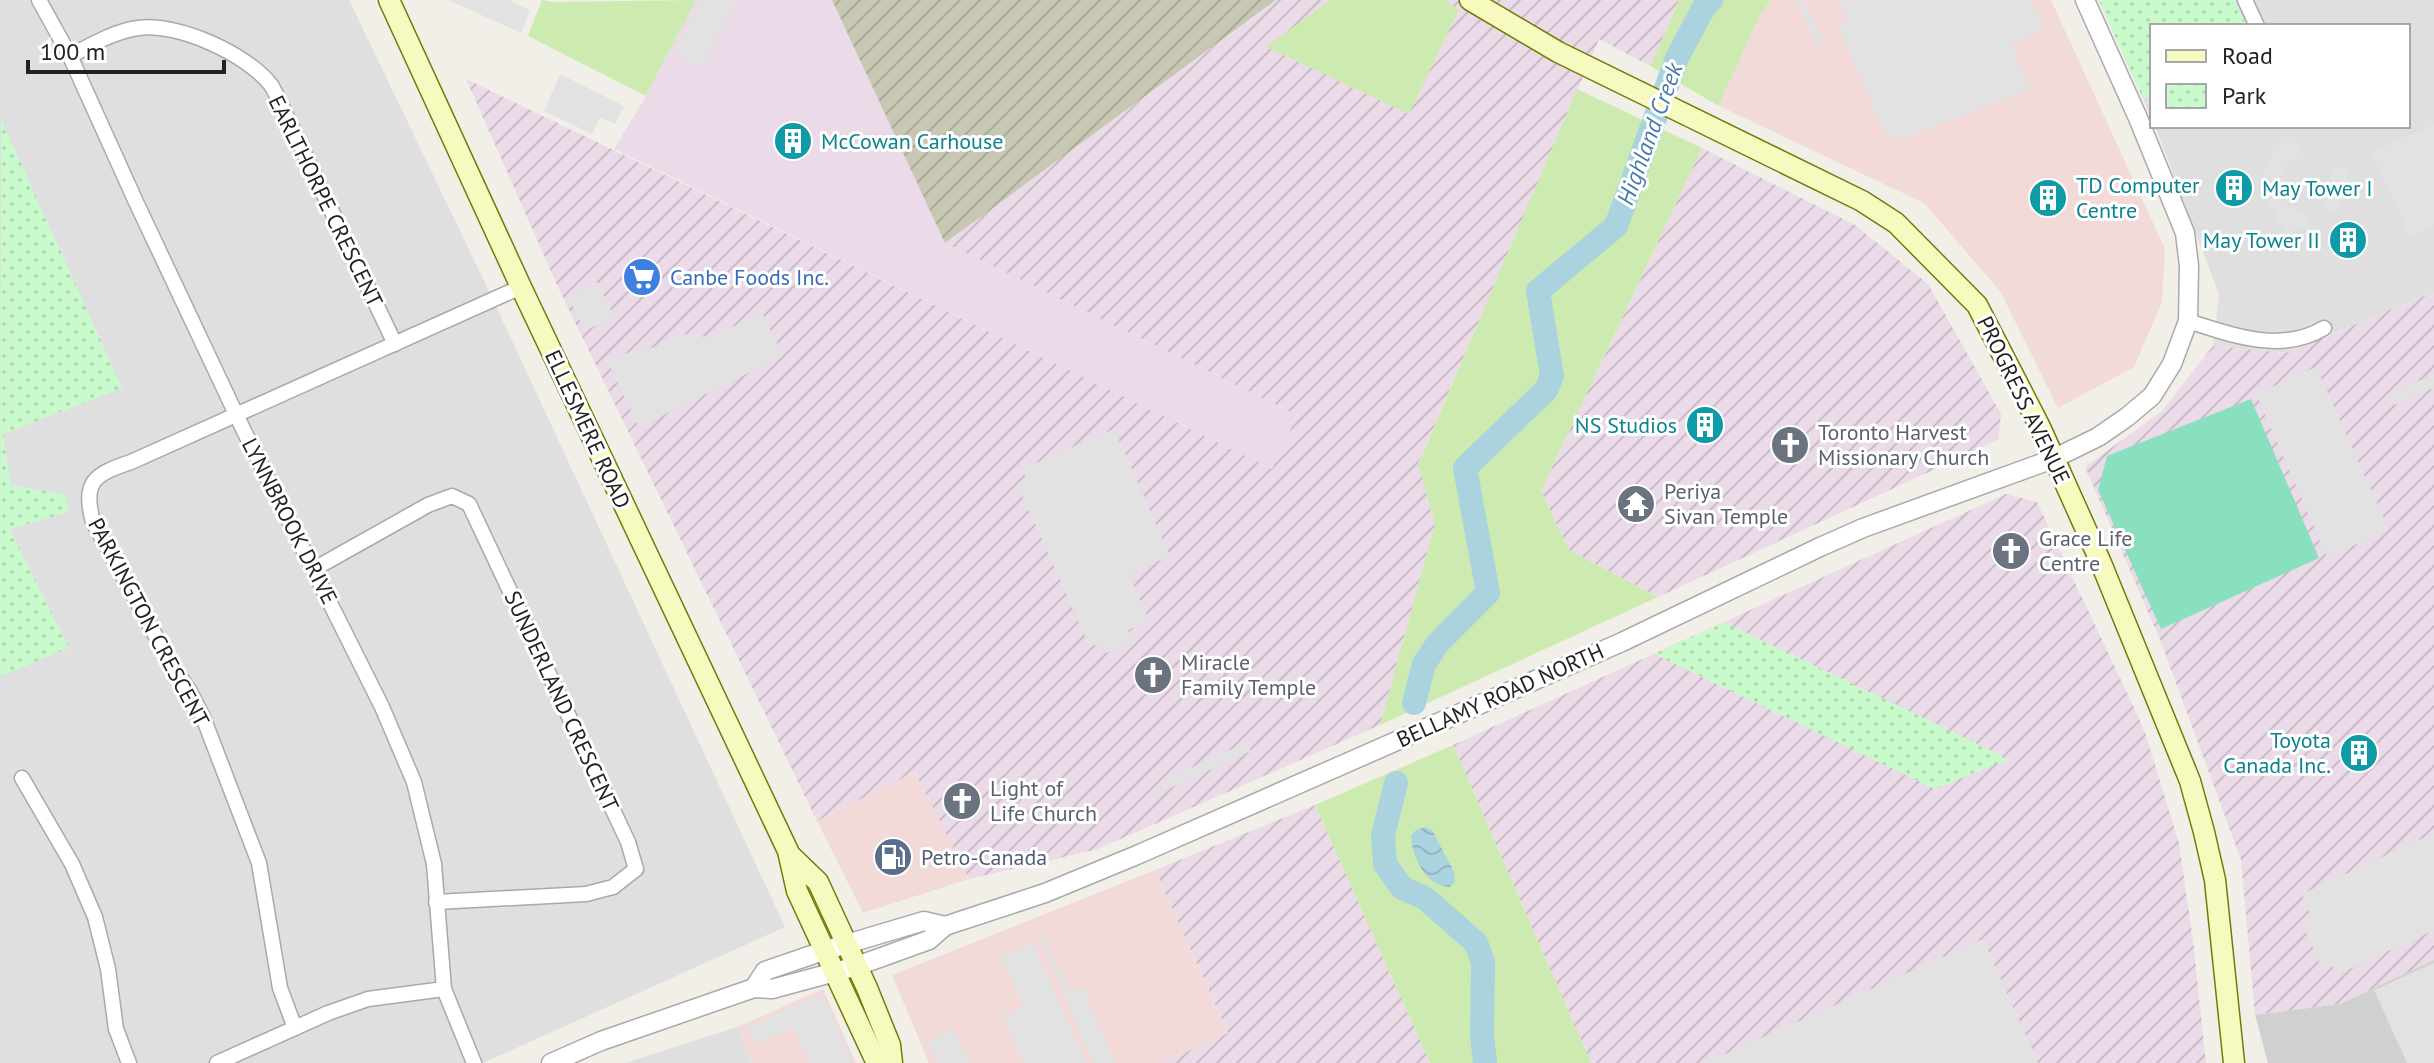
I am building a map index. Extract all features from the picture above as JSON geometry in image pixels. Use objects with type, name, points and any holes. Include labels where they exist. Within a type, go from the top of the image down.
[{"type":"main road","name":"ELLESMERE ROAD","points":[[389,0],[521,287],[791,856],[797,891],[874,1057],[880,1063]]},
{"type":"main road","name":"PROGRESS AVENUE","points":[[1470,0],[1558,52],[1862,201],[1896,223],[1977,305],[2040,427],[2101,563],[2190,781],[2215,880],[2234,1063]]},
{"type":"main road","name":"ELLESMERE ROAD","points":[[791,856],[818,882],[890,1045],[892,1063]]},
{"type":"street","name":"LYNNBROOK DRIVE","points":[[39,0],[70,56],[236,415],[386,715],[414,782],[434,864],[444,989],[474,1063]]},
{"type":"street","name":"BELLAMY ROAD NORTH","points":[[551,1063],[601,1041],[754,988],[772,989],[834,973],[929,940],[945,926],[1045,893],[1137,855],[1622,642],[1863,528],[2053,459],[2098,437],[2152,396],[2172,364],[2188,321],[2189,266],[2185,233],[2145,115],[2085,0]]},
{"type":"street","points":[[2245,0],[2256,24]]},
{"type":"street","name":"EARLTHORPE CRESCENT","points":[[70,56],[125,31],[157,27],[189,34],[232,54],[256,70],[270,85],[285,113],[395,344]]},
{"type":"street","name":"PARKINGTON CRESCENT","points":[[295,1028],[280,988],[264,886],[248,830],[189,690],[170,662],[93,522],[89,508],[92,482],[104,471],[131,462],[521,287]]},
{"type":"street","points":[[2188,321],[2217,331],[2275,342],[2312,335],[2324,328]]},
{"type":"street","name":"SUNDERLAND CRESCENT","points":[[314,569],[441,500],[452,496],[469,504],[628,842],[636,869],[613,887],[586,894],[436,902]]},
{"type":"street","points":[[22,778],[72,864],[95,917],[108,969],[116,1029],[129,1063]]},
{"type":"street","name":"BELLAMY ROAD NORTH","points":[[754,988],[765,971],[823,951],[924,921],[945,926]]},
{"type":"street","points":[[217,1063],[368,999],[444,989]]},
{"type":"shaded area","points":[[0,0],[349,0],[487,287],[785,927],[483,1063],[0,1063]]},
{"type":"shaded area","points":[[448,0],[509,0],[530,10],[521,33]]},
{"type":"shaded area","points":[[696,0],[832,0],[946,243],[1297,415],[1272,469],[614,149],[646,96]]},
{"type":"shaded area","points":[[701,0],[736,0],[705,61],[696,67],[676,48]]},
{"type":"shaded area","points":[[832,0],[1276,0],[945,243]]},
{"type":"shaded area","points":[[1277,0],[1679,0],[1650,66],[1599,39],[1418,464],[1435,524],[1380,725],[1098,849],[969,879],[915,772],[817,821],[557,285],[466,79],[1272,468],[1297,415],[945,243]]},
{"type":"shaded area","points":[[1771,0],[2051,0],[2165,249],[2162,302],[2134,367],[2058,408],[2000,291],[1924,203],[1719,106],[1759,17]]},
{"type":"shaded area","points":[[1795,0],[1804,0],[1823,39],[1819,48]]},
{"type":"shaded area","points":[[1838,0],[2031,0],[2044,29],[2011,44],[2030,89],[1901,140],[1897,134],[1887,137],[1838,26],[1847,21]]},
{"type":"shaded area","points":[[2099,0],[2434,0],[2434,292],[2286,353],[2213,346],[2219,294],[2156,128],[2410,128],[2410,24],[2150,24],[2150,115]]},
{"type":"shaded area","points":[[560,74],[624,106],[615,124],[600,117],[592,134],[544,111]]},
{"type":"shaded area","points":[[2434,124],[2434,225],[2410,237],[2372,152]]},
{"type":"shaded area","points":[[2292,135],[2300,153],[2286,166],[2277,182],[2262,172],[2273,153]]},
{"type":"shaded area","points":[[1702,148],[1855,225],[1928,284],[2001,414],[1998,440],[1658,597],[1569,550],[1541,491]]},
{"type":"shaded area","points":[[2346,167],[2345,200],[2338,211],[2323,209],[2332,189],[2330,169]]},
{"type":"shaded area","points":[[2277,191],[2289,207],[2308,216],[2308,225],[2293,230],[2287,238],[2264,193]]},
{"type":"shaded area","points":[[597,282],[614,316],[585,331],[568,297]]},
{"type":"shaded area","points":[[2434,292],[2434,960],[2340,1004],[2255,1015],[2241,860],[2161,642],[2085,467],[2162,411],[2213,346],[2286,353]]},
{"type":"shaded area","points":[[763,314],[783,356],[639,427],[607,361],[642,347],[645,351],[681,334],[708,337]]},
{"type":"shaded area","points":[[2316,367],[2389,530],[2327,557],[2256,394]]},
{"type":"shaded area","points":[[2434,374],[2434,388],[2395,405],[2390,394]]},
{"type":"shaded area","points":[[1114,429],[1170,556],[1129,574],[1149,621],[1128,630],[1133,642],[1106,653],[1102,643],[1090,647],[1018,486],[1028,482],[1022,469]]},
{"type":"shaded area","points":[[2006,494],[2037,502],[2144,729],[2179,843],[2206,1063],[1591,1063],[1453,745]]},
{"type":"shaded area","points":[[1247,742],[1251,751],[1164,791],[1160,782]]},
{"type":"shaded area","points":[[915,772],[969,879],[863,913],[817,821]]},
{"type":"shaded area","points":[[1315,805],[1430,1063],[1163,1063],[1228,1033],[1155,870]]},
{"type":"shaded area","points":[[2434,833],[2434,930],[2337,975],[2332,965],[2322,969],[2303,925],[2313,920],[2302,894]]},
{"type":"shaded area","points":[[1155,870],[1228,1034],[1163,1063],[929,1063],[892,975]]},
{"type":"shaded area","points":[[1044,936],[1068,991],[1082,986],[1115,1063],[1093,1063],[1040,937]]},
{"type":"shaded area","points":[[1983,939],[2038,1063],[1705,1063]]},
{"type":"shaded area","points":[[1033,942],[1086,1063],[1023,1063],[1003,1017],[1023,1007],[1001,956]]},
{"type":"shaded area","points":[[2434,960],[2434,1063],[2268,1063],[2255,1015],[2340,1004]]},
{"type":"shaded area","points":[[2434,963],[2434,1063],[2407,1063],[2374,990]]},
{"type":"shaded area","points":[[823,989],[856,1063],[752,1063],[737,1027]]},
{"type":"shaded area","points":[[822,994],[852,1063],[809,1063],[794,1028],[755,1044],[747,1027]]},
{"type":"shaded area","points":[[737,1027],[752,1063],[625,1063]]},
{"type":"shaded area","points":[[953,1030],[969,1063],[938,1063],[928,1042]]},
{"type":"green space","points":[[542,0],[696,0],[646,96],[528,36]]},
{"type":"green space","points":[[1330,0],[1446,0],[1459,10],[1409,114],[1266,47]]},
{"type":"green space","points":[[1679,0],[1771,0],[1759,17],[1719,106],[1650,66]]},
{"type":"green space","points":[[2099,0],[2235,0],[2245,24],[2150,24],[2150,97],[2143,99]]},
{"type":"green space","points":[[1577,89],[1702,148],[1541,491],[1569,550],[1658,597],[1380,725],[1435,524],[1418,465]]},
{"type":"green space","points":[[1,119],[122,388],[3,434],[11,485],[66,495],[69,512],[10,529],[69,648],[0,676]]},
{"type":"green space","points":[[2251,399],[2319,558],[2161,629],[2098,490],[2107,456]]},
{"type":"green space","points":[[1724,622],[2009,759],[1935,789],[1654,654]]},
{"type":"green space","points":[[1453,745],[1591,1063],[1430,1063],[1315,805]]},
{"type":"water","points":[[1425,827],[1432,830],[1454,872],[1455,882],[1450,887],[1434,882],[1417,861],[1411,836]]},
{"type":"waterway","name":"Highland Creek","points":[[1414,703],[1424,664],[1438,643],[1488,593],[1465,468],[1546,390],[1552,376],[1538,291],[1616,226],[1677,58],[1704,7],[1711,0]]},
{"type":"waterway","name":"Highland Creek","points":[[1396,783],[1383,835],[1385,864],[1402,888],[1425,898],[1476,943],[1483,962],[1482,1036],[1485,1063]]},
{"type":"place","name":"McCowan Carhouse","points":[[793,141]]},
{"type":"place","name":"May Tower I","points":[[2234,188]]},
{"type":"place","name":"TD Computer Centre","points":[[2048,198]]},
{"type":"place","name":"May Tower II","points":[[2348,240]]},
{"type":"place","name":"Canbe Foods Inc.","points":[[642,277]]},
{"type":"place","name":"NS Studios","points":[[1705,425]]},
{"type":"place","name":"Toronto Harvest Missionary Church","points":[[1790,445]]},
{"type":"place","name":"Periya Sivan Temple","points":[[1636,504]]},
{"type":"place","name":"Grace Life Centre","points":[[2011,551]]},
{"type":"place","name":"Miracle Family Temple","points":[[1153,675]]},
{"type":"place","name":"Toyota Canada Inc.","points":[[2359,753]]},
{"type":"place","name":"Light of Life Church","points":[[962,801]]},
{"type":"place","name":"Petro-Canada","points":[[893,857]]}]
